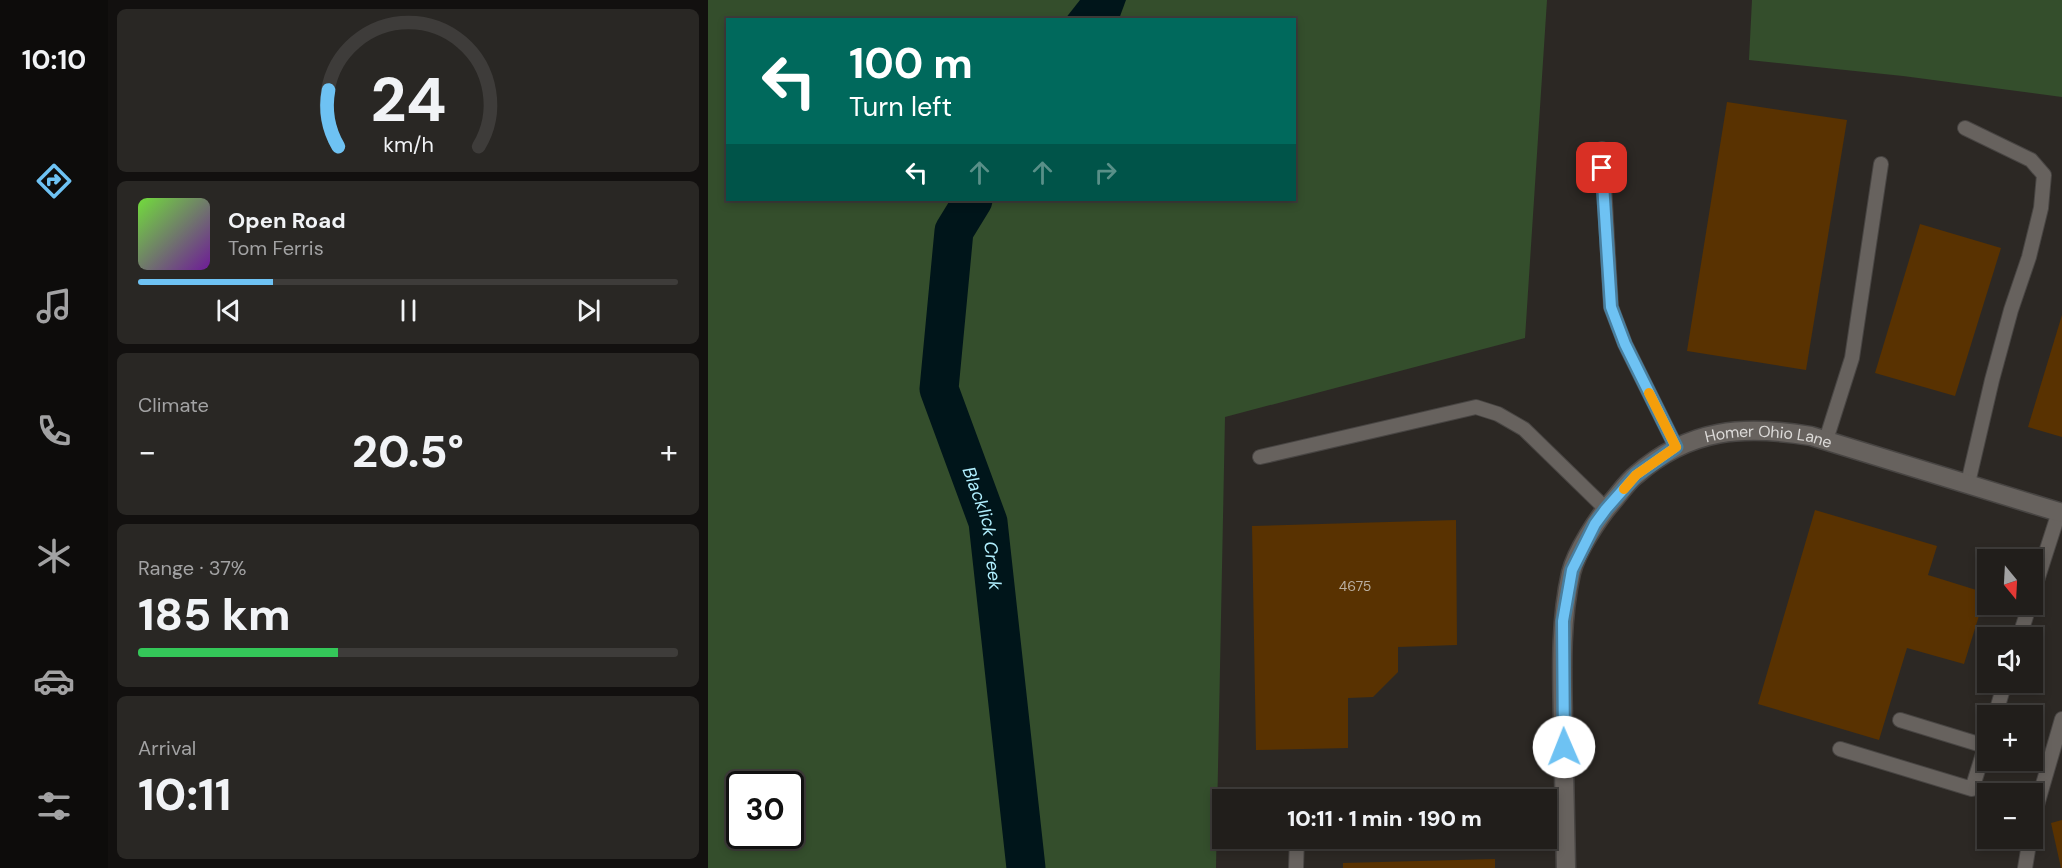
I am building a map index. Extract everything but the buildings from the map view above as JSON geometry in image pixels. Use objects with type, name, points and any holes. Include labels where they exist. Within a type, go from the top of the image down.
[{"type":"street","name":"Homer Ohio Lane","points":[[1566,868],[1563,621],[1572,570],[1595,524],[1636,475],[1676,447],[1709,435],[1743,430],[1777,430],[1826,440],[2061,512]]},
{"type":"lane","points":[[1965,128],[2031,160],[2044,175],[2039,218],[1992,380],[1968,483]]},
{"type":"lane","points":[[1602,148],[1611,307],[1625,344],[1676,447]]},
{"type":"lane","points":[[1826,440],[1852,358],[1881,164]]},
{"type":"lane","points":[[1260,457],[1476,407],[1498,414],[1524,429],[1606,509]]},
{"type":"lane","points":[[2043,564],[2061,512]]},
{"type":"lane","points":[[2043,784],[2062,719]]},
{"type":"lane","points":[[1900,720],[1977,740]]},
{"type":"lane","points":[[1840,749],[1972,789],[1977,771]]},
{"type":"lane","points":[[1557,815],[1565,815]]},
{"type":"lane","points":[[1296,868],[1297,849]]},
{"type":"lane","points":[[2025,868],[2028,849]]},
{"type":"green space","points":[[708,0],[1547,0],[1525,338],[1225,417],[1218,789],[1212,789],[1212,849],[1216,849],[1216,868],[708,868]]},
{"type":"green space","points":[[1752,0],[2062,0],[2062,97],[1903,76],[1749,60]]},
{"type":"shaded area","points":[[1080,0],[1126,0],[1119,18],[1066,18]]},
{"type":"waterway","name":"Blacklick Creek","points":[[972,201],[954,231],[939,389],[988,522],[1026,868]]},
{"type":"slow traffic","points":[[1624,489],[1636,475],[1676,447],[1649,393]]},
{"type":"route","points":[[1564,747],[1563,621],[1572,570],[1595,524],[1606,509],[1636,475],[1676,447],[1625,344],[1611,307],[1602,168]]}]
